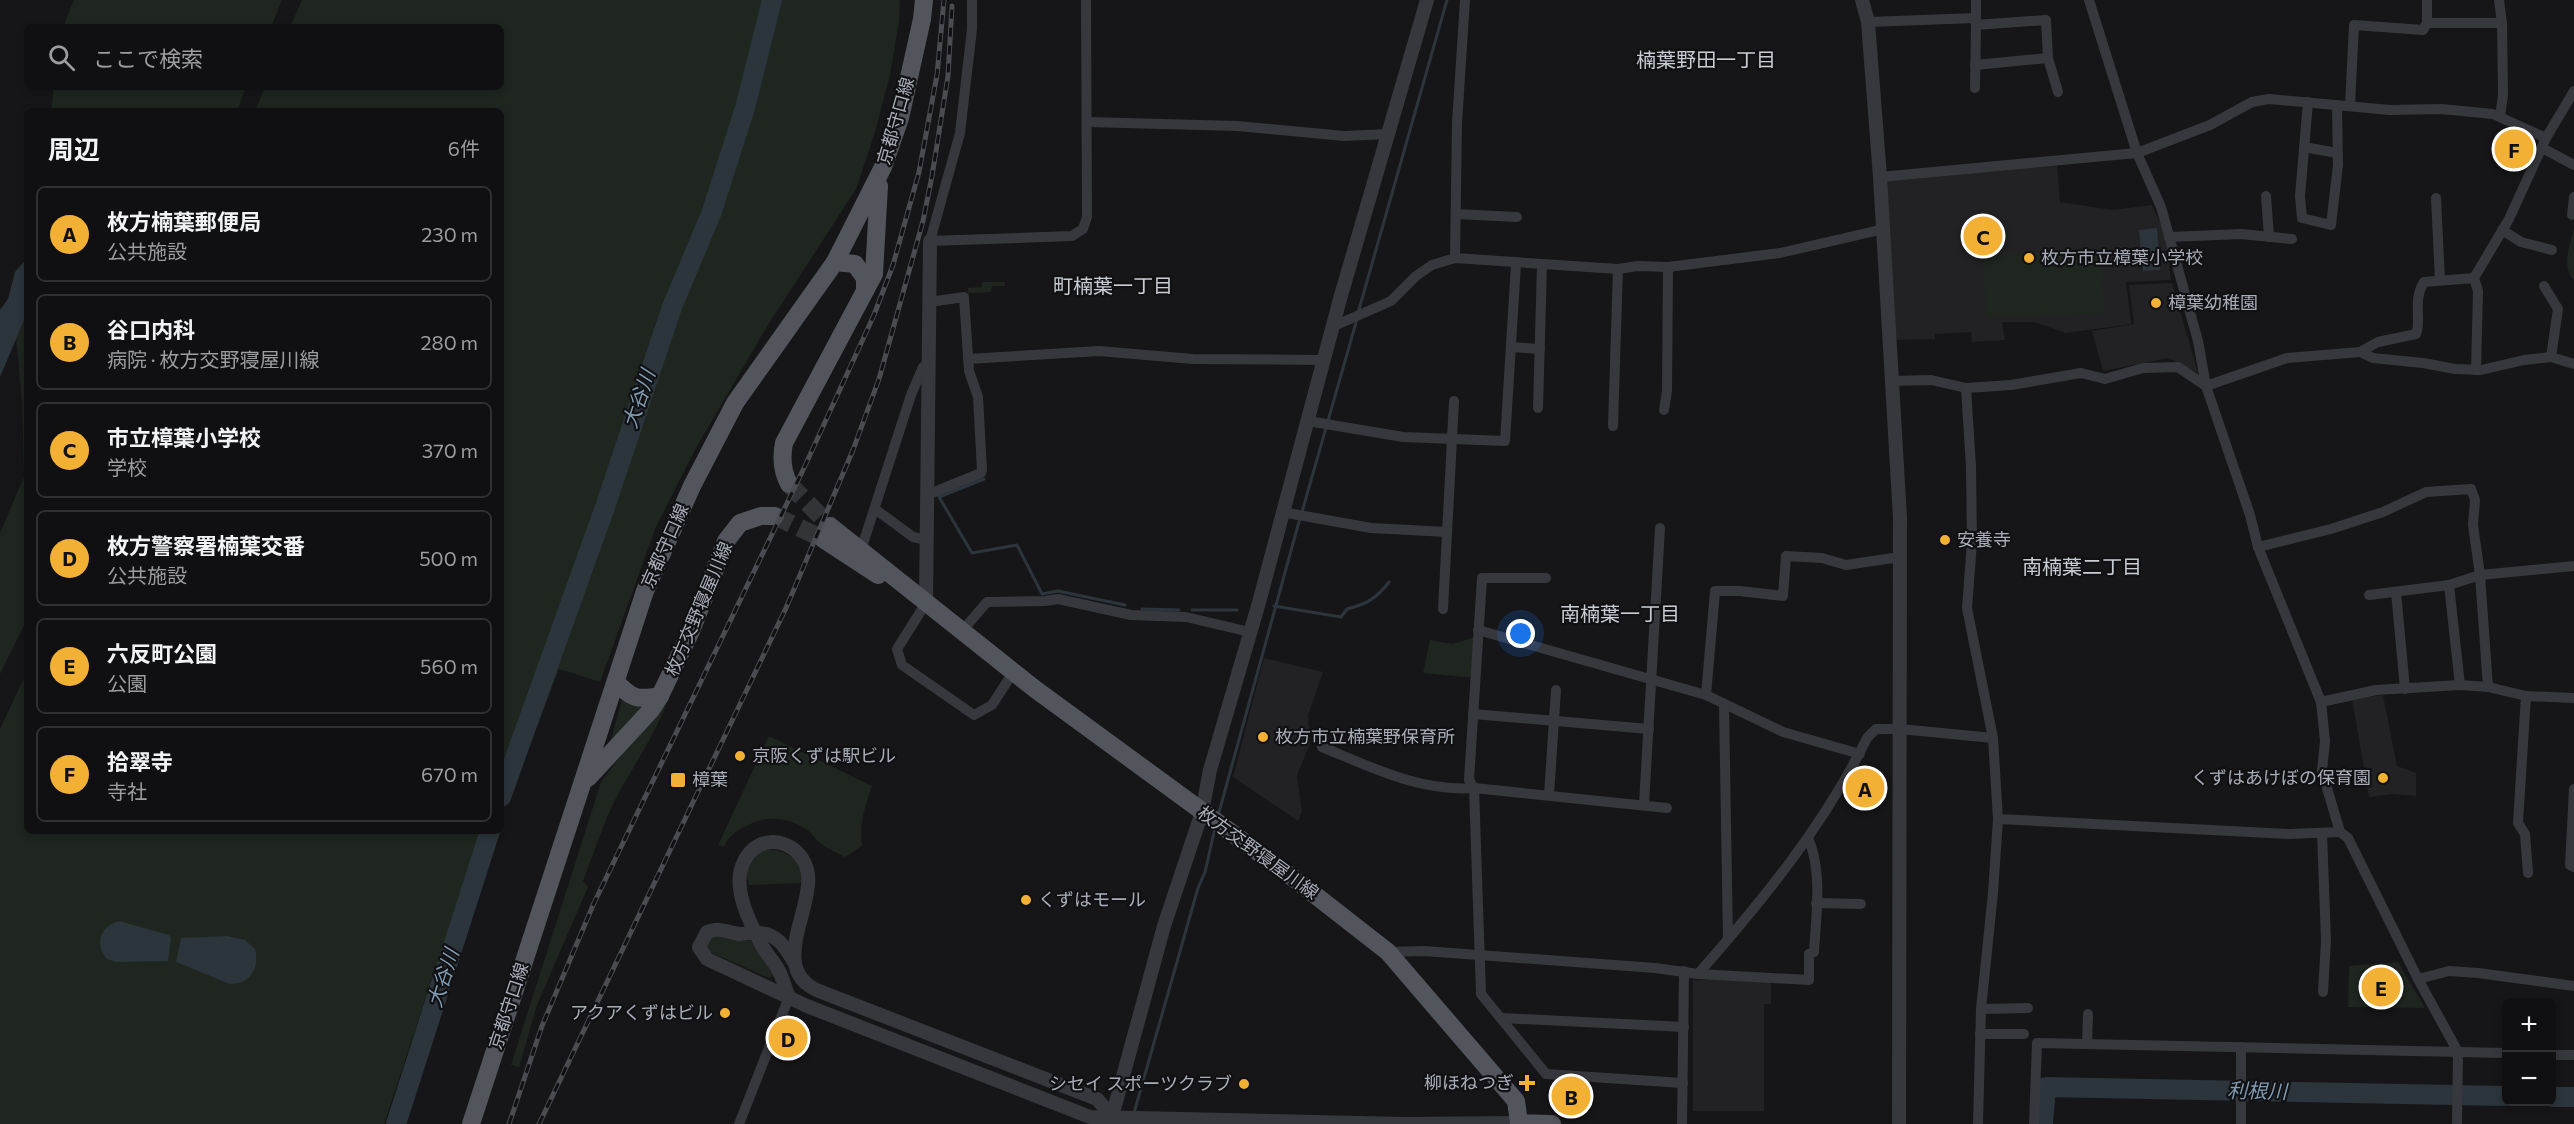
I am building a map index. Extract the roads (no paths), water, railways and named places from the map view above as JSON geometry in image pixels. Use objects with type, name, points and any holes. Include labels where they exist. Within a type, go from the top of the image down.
[{"type":"main road","name":"京都守口線","points":[[471,1124],[645,591],[692,486],[735,403],[835,262],[884,167],[900,118],[922,19],[924,0]]},
{"type":"main road","points":[[789,484],[785,477],[782,456],[784,443],[874,274],[877,194],[884,167]]},
{"type":"main road","points":[[835,262],[855,264],[865,278],[865,291]]},
{"type":"main road","name":"枚方交野寝屋川線","points":[[583,784],[651,710],[660,696],[691,631],[726,541],[740,523],[761,516],[775,516]]},
{"type":"main road","name":"枚方交野寝屋川線","points":[[926,603],[860,565],[826,532],[861,550],[1014,671],[1300,883],[1388,952],[1516,1101],[1519,1123]]},
{"type":"main road","name":"枚方交野寝屋川線","points":[[616,682],[627,694],[640,700],[660,696]]},
{"type":"main road","points":[[1519,1123],[1552,1124]]},
{"type":"street","points":[[972,0],[972,29],[960,133],[930,241],[926,603],[897,649],[902,665],[974,715],[992,705],[1014,671]]},
{"type":"street","points":[[930,241],[1072,236],[1083,229],[1087,217],[1086,0]]},
{"type":"street","points":[[1112,1121],[1164,926],[1202,812],[1210,770],[1427,0]]},
{"type":"street","points":[[1455,258],[1457,123],[1465,0]]},
{"type":"street","points":[[1862,0],[1868,22],[1884,229],[1891,381],[1898,461],[1900,557],[1899,1124]]},
{"type":"street","points":[[1975,88],[1976,0]]},
{"type":"street","points":[[2089,0],[2137,153],[2161,207],[2198,341],[2206,386],[2250,515],[2258,547],[2321,702],[2325,741],[2322,771],[2340,832],[2348,838],[2418,979],[2458,1052],[2457,1124]]},
{"type":"street","points":[[2350,105],[2354,25],[2423,30],[2427,23],[2427,0]]},
{"type":"street","points":[[2499,0],[2502,23],[2503,95],[2500,117]]},
{"type":"street","points":[[1868,22],[2046,20],[2048,58],[2058,92]]},
{"type":"street","points":[[2427,23],[2502,23]]},
{"type":"street","points":[[1975,65],[2048,58]]},
{"type":"street","points":[[2476,369],[2478,291],[2474,279],[2502,230],[2544,143],[2570,108],[2574,91]]},
{"type":"street","points":[[1880,177],[2137,153],[2210,125],[2252,102],[2269,99],[2390,110],[2441,109],[2493,114],[2544,143],[2574,165]]},
{"type":"street","points":[[2308,102],[2300,196],[2302,218],[2331,225],[2337,153],[2337,105]]},
{"type":"street","points":[[1088,122],[1237,126],[1344,136],[1388,134]]},
{"type":"street","points":[[2304,147],[2337,153]]},
{"type":"street","points":[[2266,196],[2269,237]]},
{"type":"street","points":[[2572,215],[2574,197]]},
{"type":"street","points":[[2436,198],[2440,280]]},
{"type":"street","points":[[1456,214],[1517,217]]},
{"type":"street","points":[[1334,327],[1391,301],[1416,276],[1432,265],[1455,258],[1516,264],[1618,269],[1638,266],[1668,267],[1780,253],[1884,229]]},
{"type":"street","points":[[2502,230],[2521,242],[2552,250]]},
{"type":"street","points":[[2169,237],[2241,234],[2292,239]]},
{"type":"street","points":[[1308,421],[1402,437],[1505,441],[1516,264]]},
{"type":"street","points":[[1538,408],[1542,265]]},
{"type":"street","points":[[1664,410],[1667,391],[1668,267]]},
{"type":"street","points":[[1613,426],[1618,269]]},
{"type":"street","points":[[2206,386],[2287,358],[2360,352],[2379,342],[2416,334],[2419,289],[2424,282],[2474,279]]},
{"type":"street","points":[[2541,284],[2558,309],[2551,357]]},
{"type":"street","points":[[927,495],[981,473],[982,470],[978,397],[969,371],[964,297],[929,302]]},
{"type":"street","points":[[1511,347],[1540,349]]},
{"type":"street","points":[[968,359],[1099,351],[1193,359],[1325,360]]},
{"type":"street","points":[[2360,352],[2373,358],[2476,369],[2551,357],[2574,364]]},
{"type":"street","points":[[861,550],[911,395],[923,367],[928,365]]},
{"type":"street","points":[[1891,381],[1931,380],[1966,388],[2011,385],[2081,373],[2104,379],[2143,368],[2178,368],[2206,386]]},
{"type":"street","points":[[1966,388],[1971,467],[1972,542],[1967,608],[1994,738],[1998,819],[1981,1009],[1978,1124]]},
{"type":"street","points":[[1443,609],[1454,401]]},
{"type":"street","points":[[2258,547],[2331,529],[2383,512],[2426,492],[2471,489],[2475,500],[2473,525],[2480,575],[2488,687]]},
{"type":"street","points":[[874,509],[914,537],[927,540]]},
{"type":"street","points":[[1282,512],[1371,528],[1447,532]]},
{"type":"street","points":[[1644,804],[1660,528]]},
{"type":"street","points":[[1706,695],[1715,591],[1740,591],[1783,596],[1786,556],[1822,558],[1846,565],[1900,557]]},
{"type":"street","points":[[2369,595],[2450,585],[2480,575],[2574,567]]},
{"type":"street","points":[[1546,578],[1482,578],[1469,780],[1474,788],[1481,994],[1546,1074],[1683,1083]]},
{"type":"street","points":[[2450,585],[2460,686]]},
{"type":"street","points":[[2396,592],[2405,689]]},
{"type":"street","points":[[963,630],[987,602],[1058,599],[1131,615],[1186,617],[1250,632]]},
{"type":"street","points":[[1478,630],[1706,695],[1724,706],[1783,732],[1860,754]]},
{"type":"street","points":[[2321,702],[2376,690],[2460,686],[2488,687],[2526,696],[2574,698]]},
{"type":"street","points":[[1549,795],[1556,690]]},
{"type":"street","points":[[2526,696],[2518,823],[2525,834],[2523,861],[2528,873]]},
{"type":"street","points":[[1724,706],[1728,939]]},
{"type":"street","points":[[1473,714],[1649,729]]},
{"type":"street","points":[[1698,974],[1757,906],[1808,838],[1868,738],[1876,729],[1900,729],[1994,738]]},
{"type":"street","points":[[1322,747],[1370,768],[1416,783],[1452,790],[1474,788],[1667,808]]},
{"type":"street","points":[[2574,789],[2570,865],[2574,867]]},
{"type":"street","points":[[1998,819],[2284,834],[2340,832]]},
{"type":"street","points":[[2322,833],[2326,941],[2323,992]]},
{"type":"street","points":[[1388,952],[1424,951],[1684,971],[1698,974],[1809,980],[1809,954],[1814,952],[1816,903],[1814,852],[1808,838]]},
{"type":"street","points":[[739,1124],[789,997],[779,970],[756,933],[739,889],[743,862],[758,845],[770,842],[789,845],[804,860],[809,879],[794,962],[797,974],[803,982],[1097,1099],[1112,1121]]},
{"type":"street","points":[[1816,903],[1861,904]]},
{"type":"street","points":[[794,962],[781,942],[774,936],[735,933],[717,928],[707,932],[701,941],[700,950],[707,959],[789,997],[1090,1117],[1112,1121],[1519,1123]]},
{"type":"street","points":[[1682,1124],[1684,971]]},
{"type":"street","points":[[2418,979],[2449,972],[2478,973],[2574,986]]},
{"type":"street","points":[[1981,1009],[2028,1008]]},
{"type":"street","points":[[2087,1044],[2088,1014]]},
{"type":"street","points":[[1502,1018],[1684,1027]]},
{"type":"street","points":[[1980,1034],[2024,1034]]},
{"type":"street","points":[[2034,1124],[2037,1043],[2502,1053]]},
{"type":"street","points":[[2241,1047],[2241,1124]]},
{"type":"street","points":[[2556,1055],[2574,1055]]},
{"type":"waterway","name":"大谷川","points":[[504,789],[605,507],[672,307],[711,214],[745,108],[772,0]]},
{"type":"waterway","points":[[1358,313],[1447,0]]},
{"type":"waterway","points":[[1302,512],[1357,319]]},
{"type":"waterway","points":[[984,479],[939,497],[972,553],[1017,545],[1042,594],[1058,591],[1125,605]]},
{"type":"waterway","points":[[1218,816],[1300,518]]},
{"type":"waterway","points":[[1274,606],[1341,617],[1347,609],[1376,596],[1389,582]]},
{"type":"waterway","points":[[1142,609],[1179,610]]},
{"type":"waterway","points":[[1192,610],[1237,610]]},
{"type":"waterway","points":[[1134,1113],[1198,888],[1205,872],[1215,828]]},
{"type":"waterway","name":"大谷川","points":[[396,1124],[489,834]]},
{"type":"waterway","name":"利根川","points":[[2043,1124],[2046,1087],[2502,1096]]},
{"type":"waterway","name":"利根川","points":[[2556,1097],[2574,1097]]},
{"type":"tunnel","points":[[789,484],[830,526]]},
{"type":"tunnel","points":[[775,516],[823,539]]},
{"type":"railway","points":[[509,1124],[542,1026],[594,903],[804,468],[874,315],[893,265],[919,172],[937,75],[944,0]]},
{"type":"railway","points":[[539,1124],[786,608],[853,450],[879,379],[923,221],[948,76],[952,6]]},
{"type":"place","name":"拾翠寺","points":[[2514,149]]},
{"type":"place","name":"市立樟葉小学校","points":[[1983,236]]},
{"type":"place","name":"枚方市立樟葉小学校","points":[[2029,258]]},
{"type":"place","name":"樟葉幼稚園","points":[[2156,303]]},
{"type":"place","name":"安養寺","points":[[1945,540]]},
{"type":"place","name":"枚方市立楠葉野保育所","points":[[1263,737]]},
{"type":"place","name":"京阪くずは駅ビル","points":[[740,756]]},
{"type":"place","name":"くずはあけぼの保育園","points":[[2383,778]]},
{"type":"place","name":"樟葉","points":[[678,780]]},
{"type":"place","name":"枚方楠葉郵便局","points":[[1865,788]]},
{"type":"place","name":"くずはモール","points":[[1026,900]]},
{"type":"place","name":"六反町公園","points":[[2381,987]]},
{"type":"place","name":"アクアくずはビル","points":[[725,1013]]},
{"type":"place","name":"枚方警察署楠葉交番","points":[[788,1038]]},
{"type":"place","name":"柳ほねつぎ","points":[[1527,1083]]},
{"type":"place","name":"シセイ スポーツクラブ","points":[[1244,1084]]},
{"type":"place","name":"谷口内科","points":[[1571,1096]]},
{"type":"district","name":"楠葉野田一丁目","points":[[1706,60]]},
{"type":"district","name":"町楠葉一丁目","points":[[1113,286]]},
{"type":"district","name":"南楠葉二丁目","points":[[2082,567]]},
{"type":"district","name":"南楠葉一丁目","points":[[1620,614]]}]
